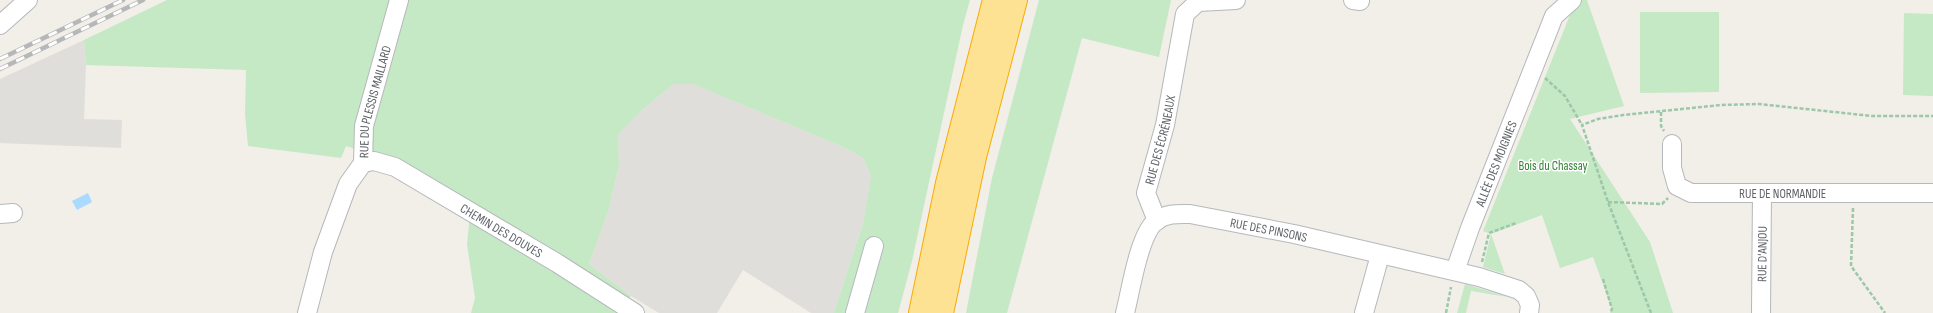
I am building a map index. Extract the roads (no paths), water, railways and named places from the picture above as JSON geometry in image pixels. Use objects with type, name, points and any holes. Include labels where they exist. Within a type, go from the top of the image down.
[{"type":"highway","points":[[920,313],[948,176],[994,0]]},
{"type":"highway","points":[[942,313],[975,157],[1016,0]]},
{"type":"street","points":[[0,24],[28,0]]},
{"type":"street","name":"RUE DU PLESSIS MAILLARD","points":[[307,313],[323,252],[348,184],[363,163],[364,126],[399,0]]},
{"type":"street","name":"RUE DES ÉCRÉNEAUX","points":[[1157,220],[1146,193],[1165,125],[1186,14],[1198,2],[1236,0]]},
{"type":"street","name":"ALLÉE DES MOIGNIES","points":[[1455,271],[1470,228],[1554,16],[1572,0]]},
{"type":"street","name":"RUE DE NORMANDIE","points":[[1672,144],[1672,168],[1677,186],[1691,193],[1933,193]]},
{"type":"street","name":"CHEMIN DES DOUVES","points":[[363,163],[374,161],[395,167],[557,263],[635,313]]},
{"type":"street","name":"RUE D'ANJOU","points":[[1760,313],[1762,194]]},
{"type":"street","name":"RUE DES PINSONS","points":[[1157,220],[1174,214],[1190,214],[1294,234],[1380,255],[1479,276],[1519,290],[1526,296],[1530,305],[1528,313]]},
{"type":"street","points":[[1125,313],[1144,236],[1157,220]]},
{"type":"street","points":[[855,313],[874,246]]},
{"type":"street","points":[[1364,313],[1380,255]]},
{"type":"water","points":[[88,193],[92,202],[77,210],[72,201]]},
{"type":"railway","points":[[0,59],[123,0]]},
{"type":"railway","points":[[0,69],[143,0]]},
{"type":"park label","name":"Bois du Chassay","points":[[1553,165]]}]
